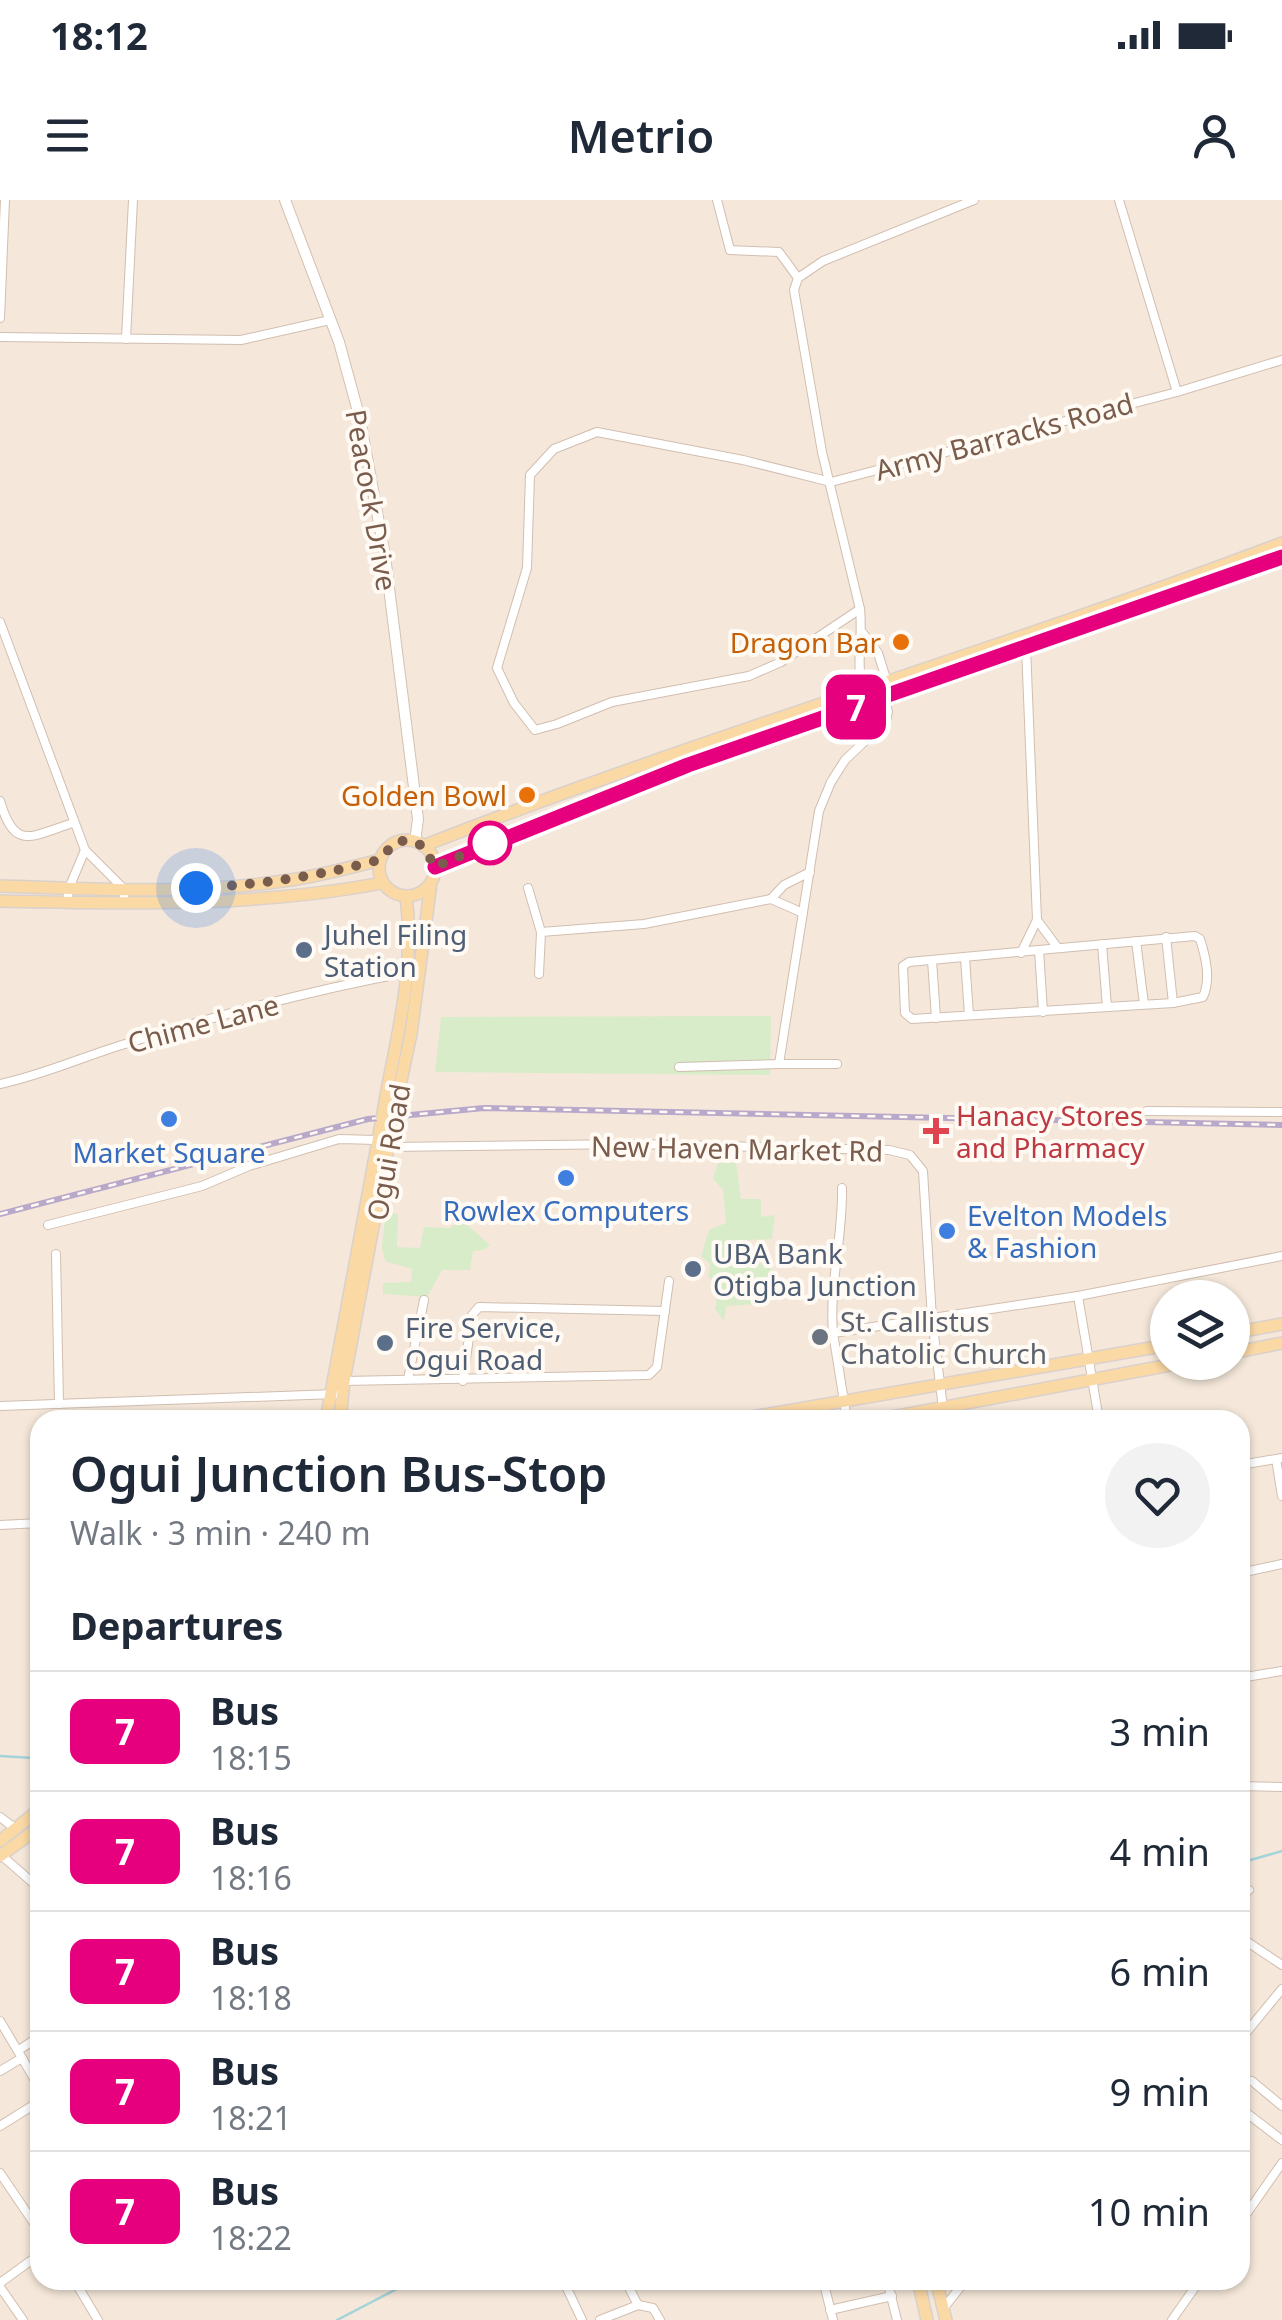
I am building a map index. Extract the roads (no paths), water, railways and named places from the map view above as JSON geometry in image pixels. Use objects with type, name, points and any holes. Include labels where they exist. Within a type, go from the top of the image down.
[{"type":"main road","points":[[0,901],[67,902],[260,884],[380,860],[392,844],[419,844],[1282,543]]},
{"type":"main road","points":[[435,867],[688,765],[1282,557]]},
{"type":"main road","points":[[380,860],[382,883],[392,892],[418,894],[431,883],[435,867],[419,844]]},
{"type":"main road","points":[[0,886],[69,888],[124,896],[259,899],[298,897],[382,883]]},
{"type":"main road","name":"Ogui Road","points":[[392,1095],[411,1034],[431,883]]},
{"type":"main road","points":[[259,899],[260,884]]},
{"type":"main road","name":"Ogui Road","points":[[338,1410],[336,1394],[344,1381],[409,972],[406,896]]},
{"type":"main road","name":"Ogui Road","points":[[330,1410],[369,1226]]},
{"type":"main road","points":[[1250,1330],[1282,1324]]},
{"type":"main road","points":[[1250,1349],[1282,1343]]},
{"type":"main road","points":[[795,1410],[1150,1348]]},
{"type":"main road","points":[[933,1410],[1150,1370]]},
{"type":"main road","points":[[0,1840],[30,1817]]},
{"type":"main road","points":[[1,1856],[30,1834]]},
{"type":"main road","points":[[920,2290],[927,2320]]},
{"type":"main road","points":[[938,2290],[944,2315]]},
{"type":"street","points":[[0,318],[5,200]]},
{"type":"street","points":[[126,339],[133,200]]},
{"type":"street","name":"Peacock Drive","points":[[285,200],[330,320],[360,419],[375,492],[418,810],[419,844]]},
{"type":"street","points":[[717,200],[730,250],[779,252],[798,278]]},
{"type":"street","points":[[865,703],[858,652],[862,632],[860,609],[822,452],[794,290],[798,278],[823,261],[974,200]]},
{"type":"street","points":[[1119,200],[1178,392]]},
{"type":"street","points":[[0,337],[241,340],[330,320]]},
{"type":"street","name":"Army Barracks Road","points":[[831,482],[1178,392],[1282,360]]},
{"type":"street","points":[[831,482],[631,436],[596,432],[554,449],[530,475],[527,568],[497,668],[514,703],[534,730],[612,702],[748,676],[781,662],[860,609]]},
{"type":"street","points":[[0,622],[84,850],[124,896]]},
{"type":"street","points":[[779,1064],[819,811],[826,790],[846,760],[886,722],[888,712],[887,680],[878,653],[862,632]]},
{"type":"street","points":[[1021,953],[1037,920],[1026,647]]},
{"type":"street","points":[[0,801],[8,828],[16,835],[30,836],[73,824]]},
{"type":"street","points":[[67,902],[84,850]]},
{"type":"street","points":[[541,932],[644,924],[771,899],[784,886],[810,872]]},
{"type":"street","points":[[528,888],[541,932],[539,974]]},
{"type":"street","points":[[771,899],[803,913]]},
{"type":"street","points":[[1037,920],[1057,948]]},
{"type":"street","points":[[1186,935],[1200,939],[1208,980],[1203,997],[1173,1003],[1043,1012],[936,1018],[912,1018],[905,1014],[902,966],[909,962],[1102,944],[1186,935]]},
{"type":"street","points":[[1166,937],[1173,1003]]},
{"type":"street","points":[[1136,940],[1144,1004]]},
{"type":"street","points":[[1102,944],[1107,1007]]},
{"type":"street","points":[[1038,950],[1043,1012]]},
{"type":"street","points":[[965,958],[969,1015]]},
{"type":"street","points":[[932,960],[936,1018]]},
{"type":"street","name":"Chime Lane","points":[[0,1084],[38,1076],[120,1045],[224,1014],[409,972]]},
{"type":"street","points":[[678,1067],[836,1064]]},
{"type":"street","points":[[1147,1112],[1282,1112]]},
{"type":"street","name":"New Haven Market Rd","points":[[48,1226],[202,1186],[250,1166],[338,1139],[383,1144],[631,1144],[902,1152],[910,1155],[922,1171],[932,1319],[944,1408]]},
{"type":"street","points":[[842,1188],[842,1230],[831,1296],[845,1410]]},
{"type":"street","points":[[56,1254],[59,1404]]},
{"type":"street","points":[[833,1334],[1078,1296],[1282,1256]]},
{"type":"street","points":[[344,1381],[463,1382],[649,1375],[657,1367],[669,1281]]},
{"type":"street","points":[[1078,1296],[1097,1410]]},
{"type":"street","points":[[408,1379],[424,1300]]},
{"type":"street","points":[[463,1382],[472,1315],[479,1307],[665,1310]]},
{"type":"street","points":[[0,1406],[336,1394]]},
{"type":"street","points":[[1250,1463],[1279,1458],[1282,1496]]},
{"type":"street","points":[[0,1524],[30,1523]]},
{"type":"street","points":[[1250,1570],[1282,1564]]},
{"type":"street","points":[[1250,1676],[1282,1671]]},
{"type":"street","points":[[1250,1786],[1282,1787]]},
{"type":"street","points":[[0,1816],[16,1828]]},
{"type":"street","points":[[1,1856],[30,1880]]},
{"type":"street","points":[[1250,1944],[1282,1965]]},
{"type":"street","points":[[1250,2028],[1282,1989]]},
{"type":"street","points":[[0,2021],[30,2072]]},
{"type":"street","points":[[0,2070],[30,2045]]},
{"type":"street","points":[[1252,2081],[1282,2106]]},
{"type":"street","points":[[0,2126],[30,2107]]},
{"type":"street","points":[[1250,2116],[1282,2140]]},
{"type":"street","points":[[1250,2209],[1282,2163]]},
{"type":"street","points":[[0,2173],[30,2217]]},
{"type":"street","points":[[23,2320],[0,2285],[30,2262]]},
{"type":"street","points":[[79,2290],[94,2319]]},
{"type":"street","points":[[568,2290],[582,2320]]},
{"type":"street","points":[[630,2290],[638,2305]]},
{"type":"street","points":[[826,2290],[832,2315],[892,2296]]},
{"type":"street","points":[[890,2290],[897,2320]]},
{"type":"street","points":[[944,2315],[960,2290]]},
{"type":"street","points":[[1172,2320],[1193,2290]]},
{"type":"street","points":[[600,2320],[638,2305],[653,2308],[660,2320]]},
{"type":"waterway","points":[[0,1756],[30,1758]]},
{"type":"waterway","points":[[1250,1860],[1282,1851]]},
{"type":"waterway","points":[[337,2320],[395,2290]]},
{"type":"railway","points":[[0,1214],[368,1119],[484,1108],[1282,1125]]},
{"type":"place","name":"Dragon Bar","points":[[901,642]]},
{"type":"place","name":"Golden Bowl","points":[[527,795]]},
{"type":"place","name":"Juhel Filing Station","points":[[304,950]]},
{"type":"place","name":"Market Square","points":[[169,1119]]},
{"type":"place","name":"Hanacy Stores and Pharmacy","points":[[936,1131]]},
{"type":"place","name":"Rowlex Computers","points":[[566,1178]]},
{"type":"place","name":"Evelton Models & Fashion","points":[[947,1231]]},
{"type":"place","name":"UBA Bank Otigba Junction","points":[[693,1269]]},
{"type":"place","name":"St. Callistus Chatolic Church","points":[[820,1337]]},
{"type":"place","name":"Fire Service, Ogui Road","points":[[385,1343]]}]
